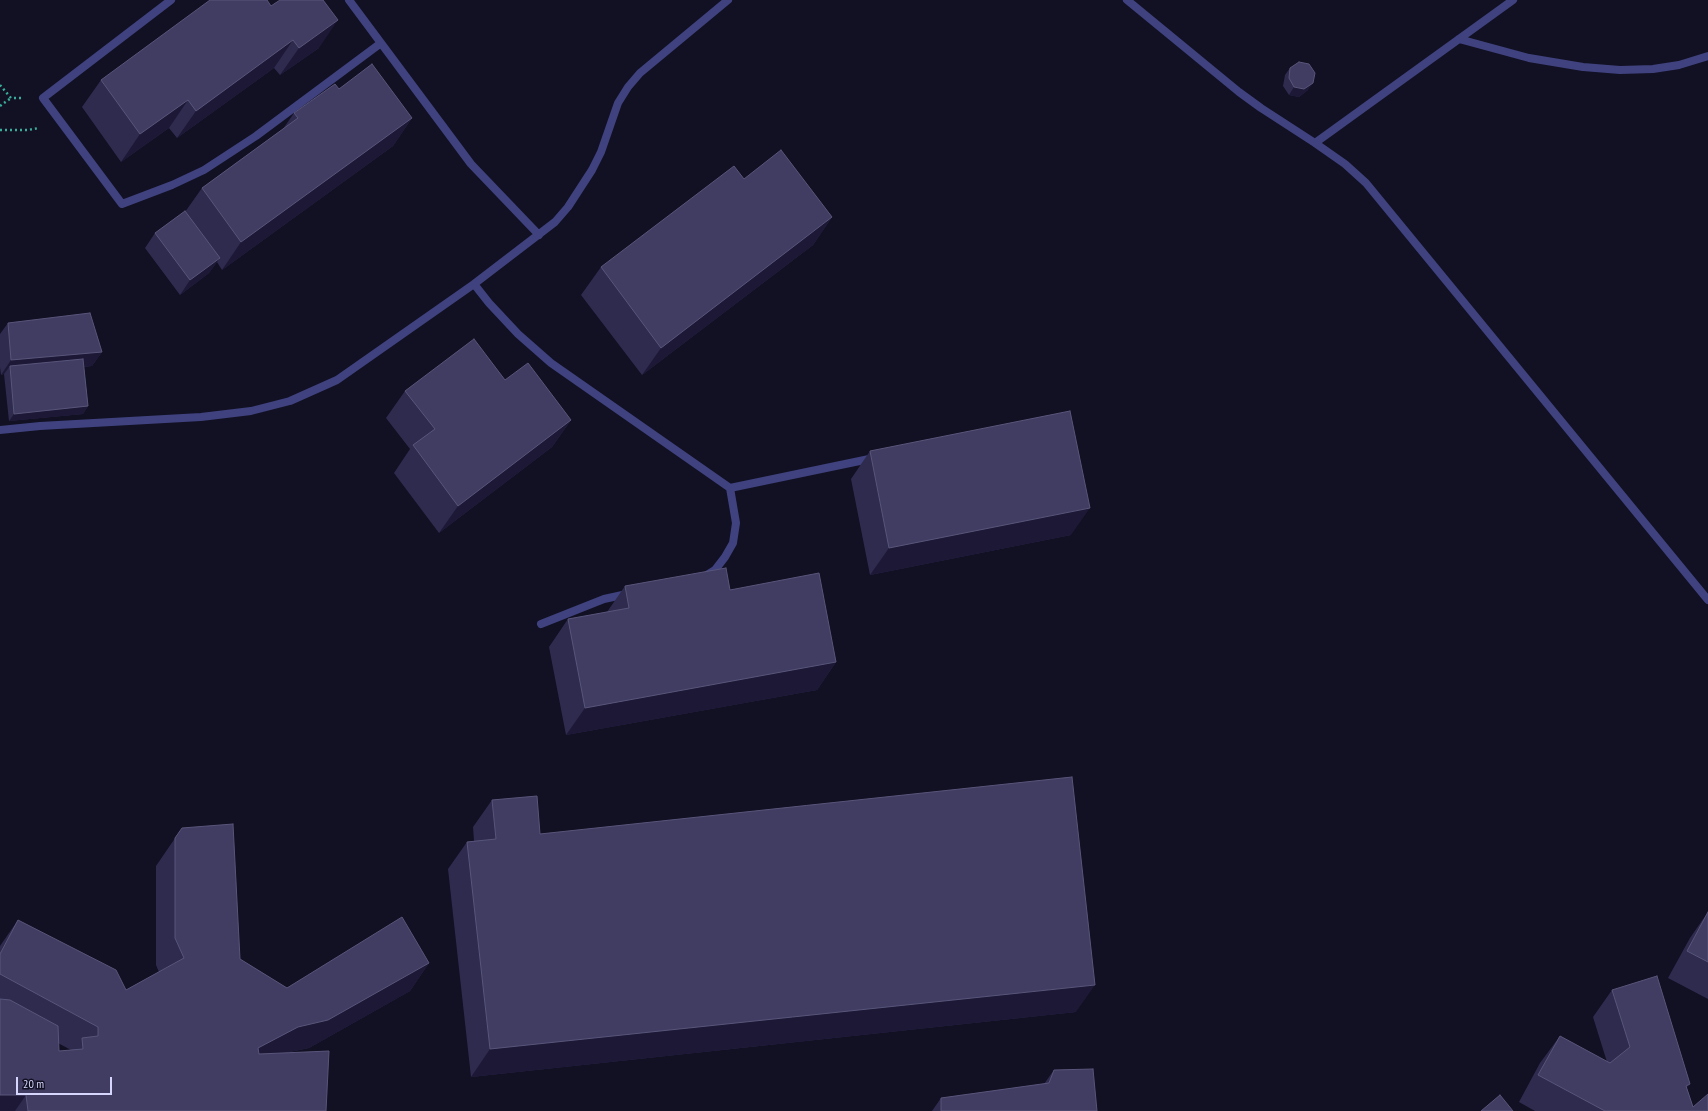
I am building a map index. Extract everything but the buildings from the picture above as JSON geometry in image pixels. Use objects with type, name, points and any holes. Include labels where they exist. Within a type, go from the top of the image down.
[{"type":"lane","points":[[171,0],[43,98],[122,204],[204,170],[256,136],[381,43]]},
{"type":"lane","points":[[349,0],[471,164],[539,235]]},
{"type":"lane","points":[[0,430],[40,426],[201,417],[262,409],[290,401],[337,380],[474,284],[555,222],[568,207],[592,170],[601,152],[618,104],[628,87],[640,73],[728,0]]},
{"type":"lane","points":[[1127,0],[1239,92],[1261,108],[1315,142],[1345,164],[1366,183],[1384,203],[1708,600]]},
{"type":"lane","points":[[1315,142],[1513,0]]},
{"type":"lane","points":[[1459,39],[1529,58],[1583,67],[1653,69],[1679,65],[1708,56]]},
{"type":"lane","points":[[474,284],[489,303],[518,334],[551,363],[730,488],[736,523],[733,543],[726,557],[715,570],[702,578]]},
{"type":"lane","points":[[730,488],[883,456]]},
{"type":"lane","points":[[541,624],[604,599],[634,593]]},
{"type":"path","points":[[0,85],[10,98]]},
{"type":"path","points":[[0,106],[10,98],[43,98]]},
{"type":"path","points":[[0,130],[28,130],[61,123]]}]
